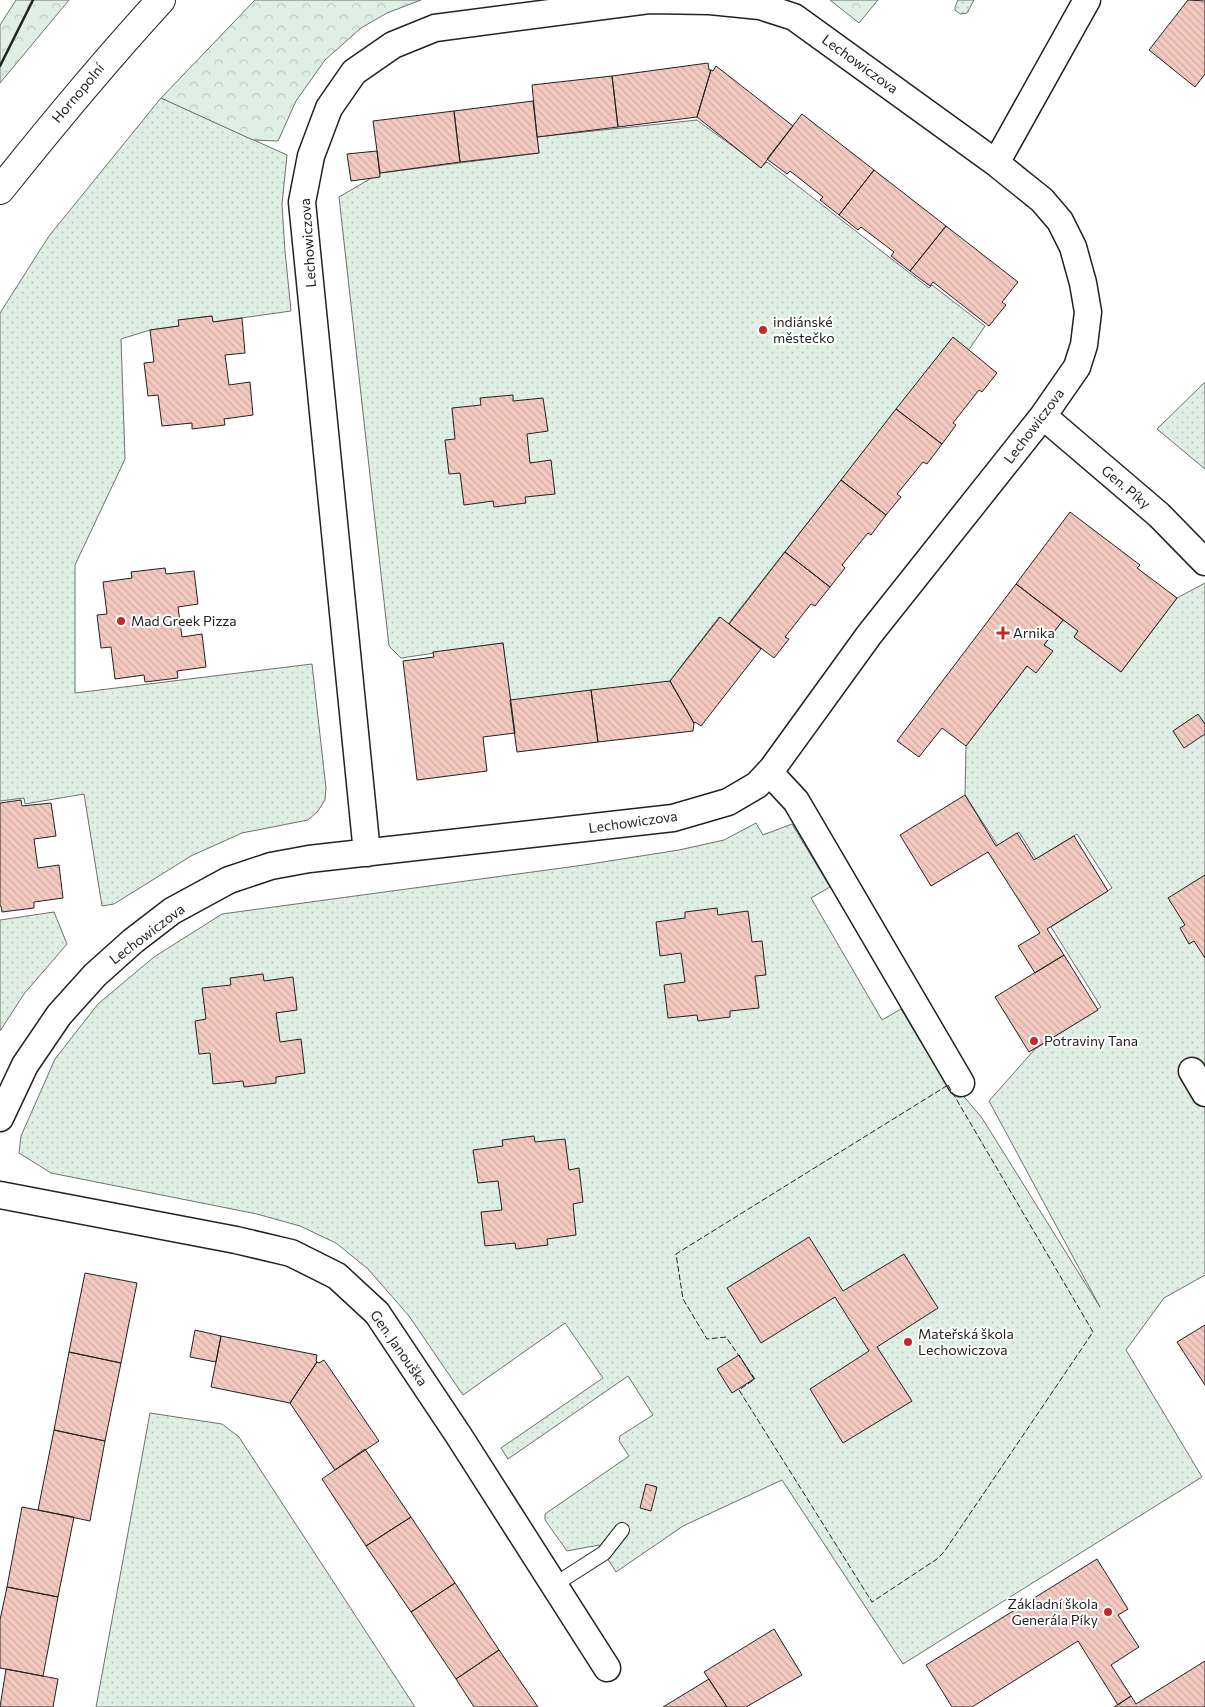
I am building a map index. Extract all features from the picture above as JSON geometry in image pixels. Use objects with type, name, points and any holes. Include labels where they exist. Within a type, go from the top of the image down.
[{"type":"street","name":"Hornopolní","points":[[0,190],[59,115],[161,0]]},
{"type":"street","name":"Lechowiczova","points":[[0,1118],[25,1065],[59,1015],[101,970],[133,941],[172,911],[229,880],[270,866],[309,859],[367,853],[673,818],[728,802],[757,785],[769,772],[869,635],[1043,416],[1077,368],[1084,345],[1088,312],[1083,283],[1073,247],[1060,221],[1042,200],[996,163],[794,17],[760,6],[710,1],[649,0],[435,28],[393,45],[354,72],[329,108],[311,156],[302,202],[367,853]]},
{"type":"street","points":[[996,163],[1087,0]]},
{"type":"street","name":"Gen. Píky","points":[[1043,416],[1159,515],[1205,562]]},
{"type":"street","points":[[769,772],[796,801],[961,1083]]},
{"type":"street","name":"Gen. Janouška","points":[[0,1195],[254,1244],[291,1253],[337,1276],[377,1313],[459,1436],[607,1668]]},
{"type":"lane","points":[[554,1586],[604,1553],[622,1530]]},
{"type":"green space","points":[[16,0],[69,0],[0,83],[0,25]]},
{"type":"green space","points":[[255,0],[421,0],[387,13],[361,28],[325,60],[296,101],[278,141],[253,140],[161,98]]},
{"type":"green space","points":[[830,0],[878,0],[859,23]]},
{"type":"green space","points":[[958,0],[974,0],[967,13],[960,14],[955,10]]},
{"type":"green space","points":[[161,98],[287,155],[282,204],[291,311],[213,322],[212,316],[179,320],[179,326],[150,330],[121,339],[125,459],[75,565],[75,693],[312,664],[326,788],[325,800],[318,811],[308,820],[242,833],[191,856],[114,904],[102,906],[84,794],[25,804],[24,798],[0,801],[0,313],[49,236]]},
{"type":"green space","points":[[697,120],[761,167],[767,162],[929,288],[932,285],[985,326],[968,351],[952,339],[728,624],[719,617],[669,682],[510,702],[503,643],[401,658],[389,646],[339,197],[380,173],[539,153],[537,137]]},
{"type":"green space","points":[[1205,383],[1205,469],[1157,429]]},
{"type":"green space","points":[[1205,583],[1205,1275],[1164,1298],[1126,1350],[1202,1477],[903,1664],[782,1480],[683,1526],[616,1572],[599,1545],[567,1551],[545,1520],[545,1514],[629,1456],[619,1441],[620,1436],[653,1415],[628,1376],[508,1459],[501,1448],[603,1378],[565,1323],[463,1395],[409,1316],[368,1269],[336,1243],[300,1226],[257,1214],[51,1173],[19,1153],[21,1136],[55,1059],[98,1004],[154,957],[222,914],[584,865],[679,850],[724,840],[756,823],[763,835],[792,824],[830,887],[811,898],[882,1020],[901,1009],[928,1054],[982,1118],[1100,1307],[989,1101],[1035,1049],[1101,1007],[1051,927],[1112,888],[1077,834],[1036,859],[1019,832],[998,846],[965,795],[966,746],[1027,666],[1052,651],[1044,645],[1063,620],[1078,631],[1074,637],[1121,672],[1177,598]]},
{"type":"green space","points":[[54,912],[67,944],[24,994],[0,1031],[0,920]]},
{"type":"green space","points":[[150,1413],[222,1424],[239,1437],[415,1707],[96,1707]]},
{"type":"building","points":[[1188,0],[1205,1],[1205,74],[1195,87],[1149,50]]},
{"type":"building","points":[[708,63],[709,70],[711,70],[697,117],[618,127],[612,76]]},
{"type":"building","points":[[716,66],[793,126],[761,168],[697,117],[711,70],[713,71]]},
{"type":"building","points":[[612,76],[618,127],[537,137],[532,85]]},
{"type":"building","points":[[533,101],[539,153],[460,162],[454,111]]},
{"type":"building","points":[[454,111],[460,162],[380,173],[373,121]]},
{"type":"building","points":[[802,114],[874,170],[839,215],[820,200],[823,197],[790,171],[787,174],[767,159]]},
{"type":"building","points":[[377,151],[380,177],[351,181],[347,154]]},
{"type":"building","points":[[874,170],[946,226],[910,271],[891,256],[894,252],[861,227],[858,230],[839,215]]},
{"type":"building","points":[[946,226],[1018,282],[1002,302],[1006,305],[989,326],[933,282],[930,286],[910,271]]},
{"type":"building","points":[[212,316],[213,322],[242,318],[245,353],[225,355],[229,385],[250,382],[253,415],[224,419],[225,425],[192,429],[192,423],[162,426],[158,395],[148,396],[144,363],[154,362],[150,330],[179,326],[178,320]]},
{"type":"building","points":[[953,337],[997,373],[982,392],[979,390],[953,423],[956,425],[942,444],[896,409]]},
{"type":"building","points":[[513,395],[513,401],[543,398],[548,431],[527,434],[530,463],[551,460],[555,494],[525,497],[526,503],[494,507],[493,501],[464,505],[460,473],[449,474],[445,440],[455,439],[452,408],[481,405],[480,398]]},
{"type":"building","points":[[896,409],[942,444],[927,464],[923,462],[897,494],[901,497],[886,515],[841,480]]},
{"type":"building","points":[[841,480],[886,515],[871,535],[868,533],[842,565],[845,568],[830,587],[785,552]]},
{"type":"building","points":[[1070,512],[1140,565],[1137,568],[1177,598],[1121,672],[1074,637],[1078,631],[1016,584]]},
{"type":"building","points":[[785,552],[830,587],[815,606],[811,604],[785,637],[789,639],[774,658],[729,624]]},
{"type":"building","points":[[165,568],[166,574],[194,571],[198,604],[178,607],[182,637],[202,634],[206,667],[177,671],[178,678],[145,682],[144,675],[115,679],[111,647],[101,648],[97,615],[107,614],[103,582],[132,578],[131,572]]},
{"type":"building","points":[[1016,584],[1063,620],[1044,645],[1053,651],[1036,673],[1027,666],[966,746],[942,728],[919,757],[897,741]]},
{"type":"building","points":[[720,617],[761,649],[701,726],[694,723],[670,681]]},
{"type":"building","points":[[503,643],[515,733],[483,737],[487,771],[417,780],[403,661],[434,657],[433,652]]},
{"type":"building","points":[[670,681],[694,723],[693,731],[598,742],[591,690]]},
{"type":"building","points":[[591,690],[598,742],[517,752],[510,700]]},
{"type":"building","points":[[1198,714],[1205,724],[1205,734],[1184,748],[1173,731]]},
{"type":"building","points":[[965,795],[996,846],[1017,833],[1034,860],[1074,836],[1108,891],[1047,929],[1064,955],[1035,973],[1018,946],[1040,933],[988,852],[931,886],[900,835]]},
{"type":"building","points":[[21,800],[22,806],[51,803],[56,836],[34,839],[38,868],[59,865],[63,898],[34,902],[34,908],[2,912],[0,906],[0,803]]},
{"type":"building","points":[[1205,875],[1205,958],[1194,941],[1189,944],[1180,928],[1185,925],[1168,898]]},
{"type":"building","points":[[717,908],[718,915],[748,911],[752,942],[762,941],[766,975],[755,976],[759,1008],[730,1011],[730,1017],[698,1021],[697,1015],[668,1018],[664,985],[685,982],[681,953],[660,956],[656,922],[685,918],[685,912]]},
{"type":"building","points":[[1064,955],[1098,1010],[1029,1052],[995,997]]},
{"type":"building","points":[[263,974],[264,981],[293,977],[297,1010],[276,1013],[280,1042],[301,1039],[305,1073],[276,1077],[276,1083],[244,1087],[243,1081],[213,1084],[210,1053],[199,1054],[195,1021],[206,1019],[202,988],[231,985],[230,978]]},
{"type":"building","points":[[534,1136],[535,1142],[565,1139],[569,1170],[579,1168],[583,1202],[573,1204],[576,1235],[547,1239],[548,1245],[516,1249],[515,1243],[485,1246],[481,1212],[502,1210],[498,1181],[478,1183],[473,1150],[503,1146],[502,1140]]},
{"type":"building","points":[[809,1237],[843,1291],[904,1254],[938,1308],[877,1347],[912,1401],[843,1443],[810,1389],[869,1351],[835,1297],[761,1343],[727,1288]]},
{"type":"building","points":[[85,1273],[137,1283],[121,1363],[69,1352]]},
{"type":"building","points":[[1205,1325],[1205,1385],[1177,1342]]},
{"type":"building","points":[[195,1330],[221,1336],[216,1362],[190,1357]]},
{"type":"building","points":[[221,1336],[317,1355],[317,1362],[290,1403],[211,1387]]},
{"type":"building","points":[[69,1352],[121,1363],[105,1441],[54,1430]]},
{"type":"building","points":[[739,1355],[754,1379],[732,1393],[717,1369]]},
{"type":"building","points":[[324,1360],[379,1441],[335,1470],[290,1403],[317,1362],[319,1363]]},
{"type":"building","points":[[54,1430],[105,1441],[90,1521],[38,1510]]},
{"type":"building","points":[[365,1449],[411,1517],[366,1546],[322,1479]]},
{"type":"building","points":[[646,1484],[657,1487],[651,1511],[640,1508]]},
{"type":"building","points":[[22,1507],[74,1517],[58,1597],[7,1587]]},
{"type":"building","points":[[411,1517],[455,1583],[411,1612],[366,1546]]},
{"type":"building","points":[[1097,1559],[1128,1609],[1118,1615],[1139,1647],[1111,1665],[1131,1696],[1118,1705],[1078,1641],[972,1707],[952,1707],[926,1665]]},
{"type":"building","points":[[455,1583],[499,1650],[456,1679],[411,1612]]},
{"type":"building","points":[[7,1587],[58,1597],[43,1676],[0,1668],[0,1620]]},
{"type":"building","points":[[774,1629],[802,1675],[746,1707],[727,1707],[704,1672]]},
{"type":"building","points":[[499,1650],[538,1707],[474,1707],[456,1679]]},
{"type":"building","points":[[1205,1661],[1205,1707],[1114,1707],[1131,1696],[1136,1704]]},
{"type":"building","points":[[6,1669],[58,1679],[53,1707],[0,1707]]},
{"type":"building","points":[[709,1679],[727,1707],[663,1707]]},
{"type":"fence","points":[[948,1085],[1093,1332],[944,1552],[937,1559],[872,1602],[739,1390],[755,1379],[726,1337],[707,1339],[683,1299],[676,1254],[948,1085]]},
{"type":"wall","points":[[0,66],[33,0]]},
{"type":"place","name":"indiánské městečko","points":[[763,330]]},
{"type":"place","name":"Mad Greek Pizza","points":[[121,621]]},
{"type":"place","name":"Arnika","points":[[1003,633]]},
{"type":"place","name":"Potraviny Tana","points":[[1034,1041]]},
{"type":"place","name":"Mateřská škola Lechowiczova","points":[[908,1342]]},
{"type":"place","name":"Základní škola Generála Píky","points":[[1108,1612]]}]
